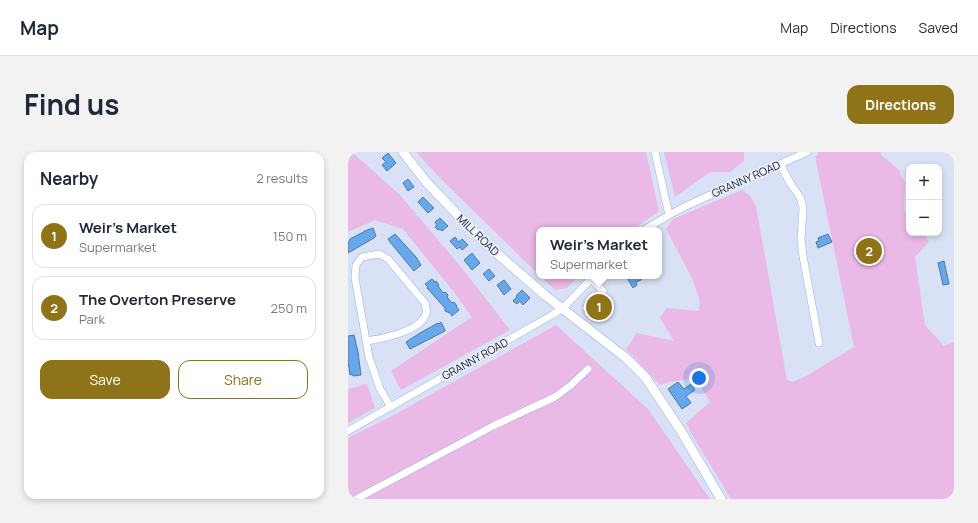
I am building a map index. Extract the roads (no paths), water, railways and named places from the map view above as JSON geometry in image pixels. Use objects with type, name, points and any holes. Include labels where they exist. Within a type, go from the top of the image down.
[{"type":"main road","name":"MILL ROAD","points":[[403,152],[427,183],[475,233],[523,277],[611,348],[626,358],[645,377],[681,431],[721,499]]},
{"type":"street","points":[[655,152],[668,215]]},
{"type":"street","name":"GRANNY ROAD","points":[[649,227],[668,215],[807,152]]},
{"type":"street","points":[[780,164],[790,183],[800,197],[803,208],[801,240],[819,343]]},
{"type":"street","points":[[366,341],[383,339],[399,334],[418,324],[425,318],[427,310],[425,303],[388,259],[379,254],[362,257],[356,265],[355,278],[366,341],[369,357],[380,389],[391,407]]},
{"type":"street","name":"GRANNY ROAD","points":[[348,431],[517,336],[563,308],[591,279]]},
{"type":"street","points":[[586,308],[603,291],[593,279]]},
{"type":"street","points":[[356,499],[493,426],[555,397],[588,369]]},
{"type":"place","name":"The Overton Preserve","points":[[869,251]]},
{"type":"place","name":"Weir's Market","points":[[599,307]]}]
